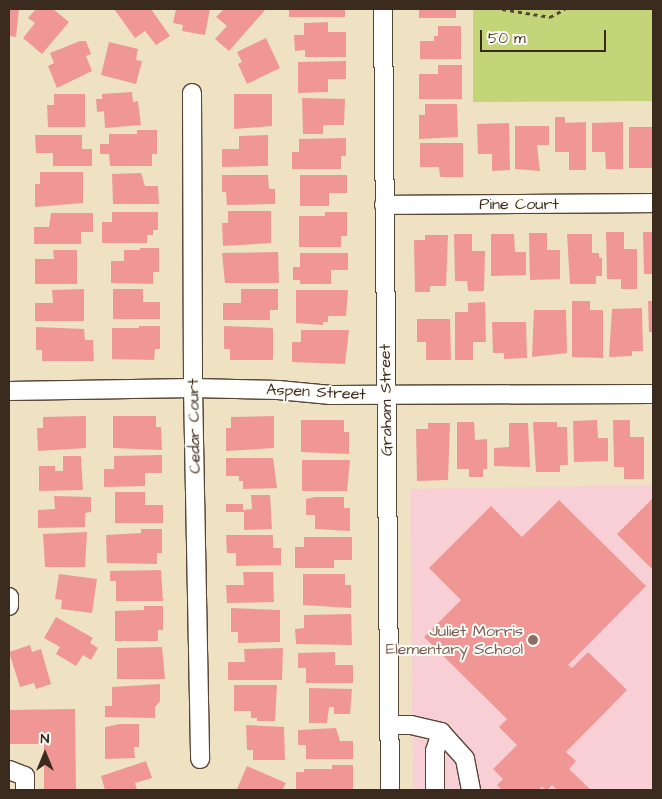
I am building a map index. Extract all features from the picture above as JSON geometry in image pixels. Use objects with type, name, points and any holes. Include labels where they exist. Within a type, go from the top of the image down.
[{"type":"street","name":"Graham Street","points":[[383,9],[390,790]]},
{"type":"street","name":"Cedar Court","points":[[192,93],[193,388],[200,759]]},
{"type":"street","name":"Pine Court","points":[[384,205],[653,203]]},
{"type":"street","name":"Aspen Street","points":[[9,391],[193,388],[278,390],[331,395],[653,394]]},
{"type":"street","points":[[9,597],[9,606]]},
{"type":"street","points":[[390,725],[410,725],[441,732],[465,759],[471,790]]},
{"type":"street","points":[[435,790],[435,751],[441,732]]},
{"type":"street","points":[[9,770],[25,776],[25,790]]},
{"type":"path","points":[[502,9],[550,17],[565,9]]},
{"type":"shaded area","name":"Juliet Morris Elementary School","points":[[653,485],[653,790],[413,790],[410,489]]},
{"type":"green space","points":[[473,9],[653,9],[653,101],[473,102]]},
{"type":"building","points":[[9,9],[19,9],[16,37],[9,36]]},
{"type":"building","points":[[36,9],[53,9],[69,22],[42,54],[23,38],[35,23],[28,18]]},
{"type":"building","points":[[114,9],[151,9],[170,36],[156,45],[145,31],[135,38]]},
{"type":"building","points":[[176,9],[210,9],[205,35],[182,31],[183,25],[173,23]]},
{"type":"building","points":[[224,9],[266,9],[229,51],[215,39],[227,26],[216,17]]},
{"type":"building","points":[[289,9],[345,9],[345,17],[289,17]]},
{"type":"building","points":[[419,9],[456,9],[456,18],[419,18]]},
{"type":"building","points":[[328,22],[328,32],[346,32],[346,57],[305,57],[305,50],[295,51],[294,35],[304,35],[304,23]]},
{"type":"building","points":[[438,26],[461,26],[461,59],[420,59],[420,41],[434,41],[434,36],[438,36]]},
{"type":"building","points":[[266,38],[280,68],[247,84],[238,64],[242,62],[237,52]]},
{"type":"building","points":[[80,41],[86,41],[91,54],[86,56],[92,71],[57,88],[48,66],[54,63],[50,53]]},
{"type":"building","points":[[109,42],[138,49],[136,60],[142,61],[136,84],[101,75]]},
{"type":"building","points":[[346,61],[346,79],[328,79],[328,92],[298,93],[298,62]]},
{"type":"building","points":[[438,65],[462,65],[462,99],[419,99],[419,74],[438,74]]},
{"type":"building","points":[[132,92],[133,102],[138,101],[141,125],[105,128],[104,111],[97,112],[96,99],[102,99],[102,94]]},
{"type":"building","points":[[54,94],[85,94],[85,127],[48,127],[47,105],[54,105]]},
{"type":"building","points":[[234,94],[272,94],[272,126],[234,129]]},
{"type":"building","points":[[302,98],[345,99],[344,125],[323,125],[323,134],[303,134]]},
{"type":"building","points":[[425,104],[457,104],[458,137],[419,139],[419,115],[425,115]]},
{"type":"building","points":[[555,117],[565,117],[565,123],[586,122],[586,170],[569,170],[569,152],[555,152]]},
{"type":"building","points":[[623,122],[623,169],[606,169],[605,152],[592,152],[592,123]]},
{"type":"building","points":[[509,123],[510,170],[492,171],[492,154],[478,154],[477,124]]},
{"type":"building","points":[[515,126],[549,126],[549,145],[537,145],[540,171],[515,169]]},
{"type":"building","points":[[629,127],[653,127],[653,168],[629,168]]},
{"type":"building","points":[[137,130],[157,130],[157,154],[152,154],[152,166],[110,166],[109,154],[100,154],[100,144],[109,144],[109,134],[137,134]]},
{"type":"building","points":[[35,135],[82,135],[82,149],[92,149],[92,166],[53,166],[53,153],[36,153]]},
{"type":"building","points":[[268,135],[268,166],[222,167],[222,149],[239,149],[239,136]]},
{"type":"building","points":[[346,138],[346,156],[341,156],[341,169],[292,169],[292,152],[299,152],[299,139]]},
{"type":"building","points":[[420,143],[463,143],[463,177],[440,177],[439,167],[420,167]]},
{"type":"building","points":[[40,172],[83,172],[83,203],[35,207],[35,184],[40,184]]},
{"type":"building","points":[[141,173],[145,186],[158,186],[159,204],[113,204],[112,174]]},
{"type":"building","points":[[222,175],[268,175],[269,189],[275,189],[275,204],[227,205],[226,192],[222,192]]},
{"type":"building","points":[[300,175],[347,175],[347,193],[329,193],[329,206],[300,206]]},
{"type":"building","points":[[228,211],[271,211],[271,243],[223,246],[222,223],[228,223]]},
{"type":"building","points":[[112,212],[158,212],[158,230],[153,230],[153,235],[147,235],[147,243],[102,243],[102,222],[112,222]]},
{"type":"building","points":[[325,212],[347,212],[347,236],[341,236],[341,247],[299,247],[299,216],[325,216]]},
{"type":"building","points":[[51,213],[93,213],[93,232],[81,232],[81,244],[34,244],[34,227],[49,227]]},
{"type":"building","points":[[606,232],[624,232],[624,249],[637,249],[637,289],[621,289],[621,279],[607,279]]},
{"type":"building","points":[[643,232],[653,232],[653,274],[644,274]]},
{"type":"building","points":[[529,233],[547,233],[547,250],[560,250],[560,279],[530,280]]},
{"type":"building","points":[[454,234],[472,234],[472,251],[485,251],[484,291],[468,291],[467,281],[455,281]]},
{"type":"building","points":[[491,234],[514,234],[515,252],[526,252],[526,275],[491,276]]},
{"type":"building","points":[[567,234],[592,234],[592,253],[599,253],[599,258],[602,258],[602,276],[596,276],[596,284],[570,284]]},
{"type":"building","points":[[425,235],[448,235],[446,286],[430,286],[430,292],[415,292],[414,240],[425,240]]},
{"type":"building","points":[[140,248],[159,248],[159,272],[153,272],[153,284],[111,283],[111,261],[124,261],[124,250],[140,250]]},
{"type":"building","points":[[53,250],[77,250],[77,284],[35,284],[35,259],[54,259]]},
{"type":"building","points":[[278,252],[279,283],[225,283],[222,253]]},
{"type":"building","points":[[300,253],[348,253],[348,270],[331,270],[331,284],[300,284],[300,280],[293,280],[293,267],[300,267]]},
{"type":"building","points":[[84,289],[84,321],[35,321],[35,303],[53,303],[52,290]]},
{"type":"building","points":[[113,289],[143,289],[143,302],[160,302],[160,319],[113,319]]},
{"type":"building","points":[[241,289],[278,289],[278,310],[270,310],[270,320],[223,320],[223,303],[241,303]]},
{"type":"building","points":[[296,290],[348,290],[346,316],[328,316],[328,322],[323,322],[323,325],[296,323]]},
{"type":"building","points":[[572,301],[590,301],[590,310],[603,310],[603,358],[572,357]]},
{"type":"building","points":[[648,301],[653,301],[653,332],[649,332]]},
{"type":"building","points":[[485,302],[486,342],[473,342],[473,360],[455,360],[455,312],[468,312],[468,303]]},
{"type":"building","points":[[642,308],[643,351],[632,351],[632,356],[609,357],[612,309]]},
{"type":"building","points":[[534,310],[566,310],[567,353],[532,357]]},
{"type":"building","points":[[417,319],[450,319],[451,360],[426,360],[426,342],[417,342]]},
{"type":"building","points":[[492,322],[526,322],[527,358],[504,359],[504,353],[493,353]]},
{"type":"building","points":[[139,326],[160,326],[160,349],[155,349],[154,360],[112,359],[112,328],[139,328]]},
{"type":"building","points":[[224,326],[273,328],[273,360],[230,360],[230,349],[224,349]]},
{"type":"building","points":[[36,327],[84,329],[85,340],[93,340],[94,361],[42,361],[42,350],[36,350]]},
{"type":"building","points":[[301,330],[349,330],[345,364],[292,362],[292,342],[301,342]]},
{"type":"building","points":[[86,416],[86,448],[38,451],[37,428],[43,428],[43,417]]},
{"type":"building","points":[[113,416],[156,416],[156,427],[161,427],[162,450],[113,448]]},
{"type":"building","points":[[274,416],[274,448],[226,451],[226,428],[231,428],[231,417]]},
{"type":"building","points":[[301,420],[344,420],[344,432],[349,432],[349,454],[301,452]]},
{"type":"building","points":[[597,420],[598,438],[608,438],[608,461],[574,462],[573,421]]},
{"type":"building","points":[[613,420],[630,420],[630,437],[644,437],[644,479],[624,479],[624,467],[614,467]]},
{"type":"building","points":[[457,422],[474,422],[475,440],[487,439],[487,469],[483,469],[483,477],[469,477],[469,469],[457,469]]},
{"type":"building","points":[[533,422],[557,422],[557,427],[567,427],[568,465],[560,465],[560,472],[536,472]]},
{"type":"building","points":[[428,423],[450,423],[448,480],[417,481],[416,429],[428,429]]},
{"type":"building","points":[[509,423],[528,423],[530,467],[494,466],[494,448],[509,447]]},
{"type":"building","points":[[162,455],[162,473],[145,473],[145,486],[104,487],[104,469],[114,469],[114,456]]},
{"type":"building","points":[[63,456],[81,456],[83,490],[39,491],[39,466],[55,466],[55,471],[63,471]]},
{"type":"building","points":[[226,458],[273,458],[277,488],[243,489],[243,481],[239,481],[239,476],[226,476]]},
{"type":"building","points":[[302,460],[350,460],[347,491],[302,491]]},
{"type":"building","points":[[115,492],[145,492],[145,505],[163,505],[163,523],[115,523]]},
{"type":"building","points":[[251,495],[270,495],[272,529],[244,530],[244,512],[226,512],[226,504],[243,504],[243,510],[252,509]]},
{"type":"building","points":[[54,496],[91,497],[91,512],[85,513],[85,527],[38,528],[38,510],[55,509]]},
{"type":"building","points":[[315,497],[344,497],[344,508],[350,508],[350,531],[315,529],[315,515],[306,515],[306,499]]},
{"type":"building","points":[[653,498],[653,570],[617,534]]},
{"type":"building","points":[[559,500],[646,586],[568,665],[572,668],[588,652],[627,690],[566,752],[576,761],[569,769],[591,790],[557,790],[552,785],[547,790],[542,787],[538,790],[502,790],[497,785],[503,779],[493,769],[517,745],[499,727],[507,719],[424,637],[461,600],[429,568],[491,506],[522,537]]},
{"type":"building","points":[[141,529],[162,529],[162,553],[157,553],[157,564],[107,563],[106,535],[141,533]]},
{"type":"building","points":[[87,532],[85,567],[45,567],[43,534]]},
{"type":"building","points":[[226,535],[273,535],[273,548],[281,548],[281,565],[236,566],[236,553],[227,553]]},
{"type":"building","points":[[304,537],[352,537],[352,560],[334,560],[334,568],[295,568],[295,547],[304,547]]},
{"type":"building","points":[[161,570],[163,601],[116,601],[116,581],[110,581],[110,571]]},
{"type":"building","points":[[243,572],[273,572],[274,602],[227,603],[226,585],[244,585]]},
{"type":"building","points":[[59,574],[97,579],[92,613],[61,609],[62,600],[55,599]]},
{"type":"building","points":[[303,574],[345,574],[345,585],[351,585],[351,608],[303,605]]},
{"type":"building","points":[[144,606],[163,606],[163,630],[158,630],[158,641],[115,641],[115,611],[144,610]]},
{"type":"building","points":[[231,608],[280,610],[280,642],[238,643],[238,632],[231,632]]},
{"type":"building","points":[[351,614],[352,645],[296,644],[295,629],[304,628],[304,615]]},
{"type":"building","points":[[56,617],[93,638],[90,643],[98,648],[91,660],[83,655],[76,666],[56,654],[60,647],[44,638]]},
{"type":"building","points":[[30,645],[32,652],[41,649],[51,684],[36,689],[34,683],[20,687],[9,652]]},
{"type":"building","points":[[162,647],[165,679],[117,679],[117,648]]},
{"type":"building","points":[[283,648],[282,680],[228,680],[228,662],[245,662],[244,649]]},
{"type":"building","points":[[335,652],[335,665],[353,665],[353,683],[306,683],[306,668],[298,668],[298,653]]},
{"type":"building","points":[[160,684],[160,701],[155,707],[155,718],[105,717],[105,706],[112,706],[112,687]]},
{"type":"building","points":[[234,685],[277,685],[275,721],[257,721],[257,718],[251,718],[251,711],[234,711]]},
{"type":"building","points":[[309,688],[352,689],[350,714],[334,714],[334,707],[329,707],[327,723],[309,723]]},
{"type":"building","points":[[75,709],[76,790],[44,790],[44,744],[9,744],[9,710]]},
{"type":"building","points":[[120,724],[139,724],[139,747],[134,747],[135,758],[105,759],[105,727]]},
{"type":"building","points":[[246,725],[284,727],[285,760],[253,760],[253,750],[247,750]]},
{"type":"building","points":[[336,728],[340,741],[353,741],[353,759],[306,759],[306,745],[298,745],[298,730]]},
{"type":"building","points":[[146,761],[152,778],[135,783],[137,790],[105,790],[101,776]]},
{"type":"building","points":[[332,765],[353,765],[353,789],[296,790],[296,772],[304,772],[304,769],[332,769]]},
{"type":"building","points":[[247,766],[286,783],[282,790],[237,789]]},
{"type":"place","name":"Juliet Morris Elementary School","points":[[533,640]]}]
